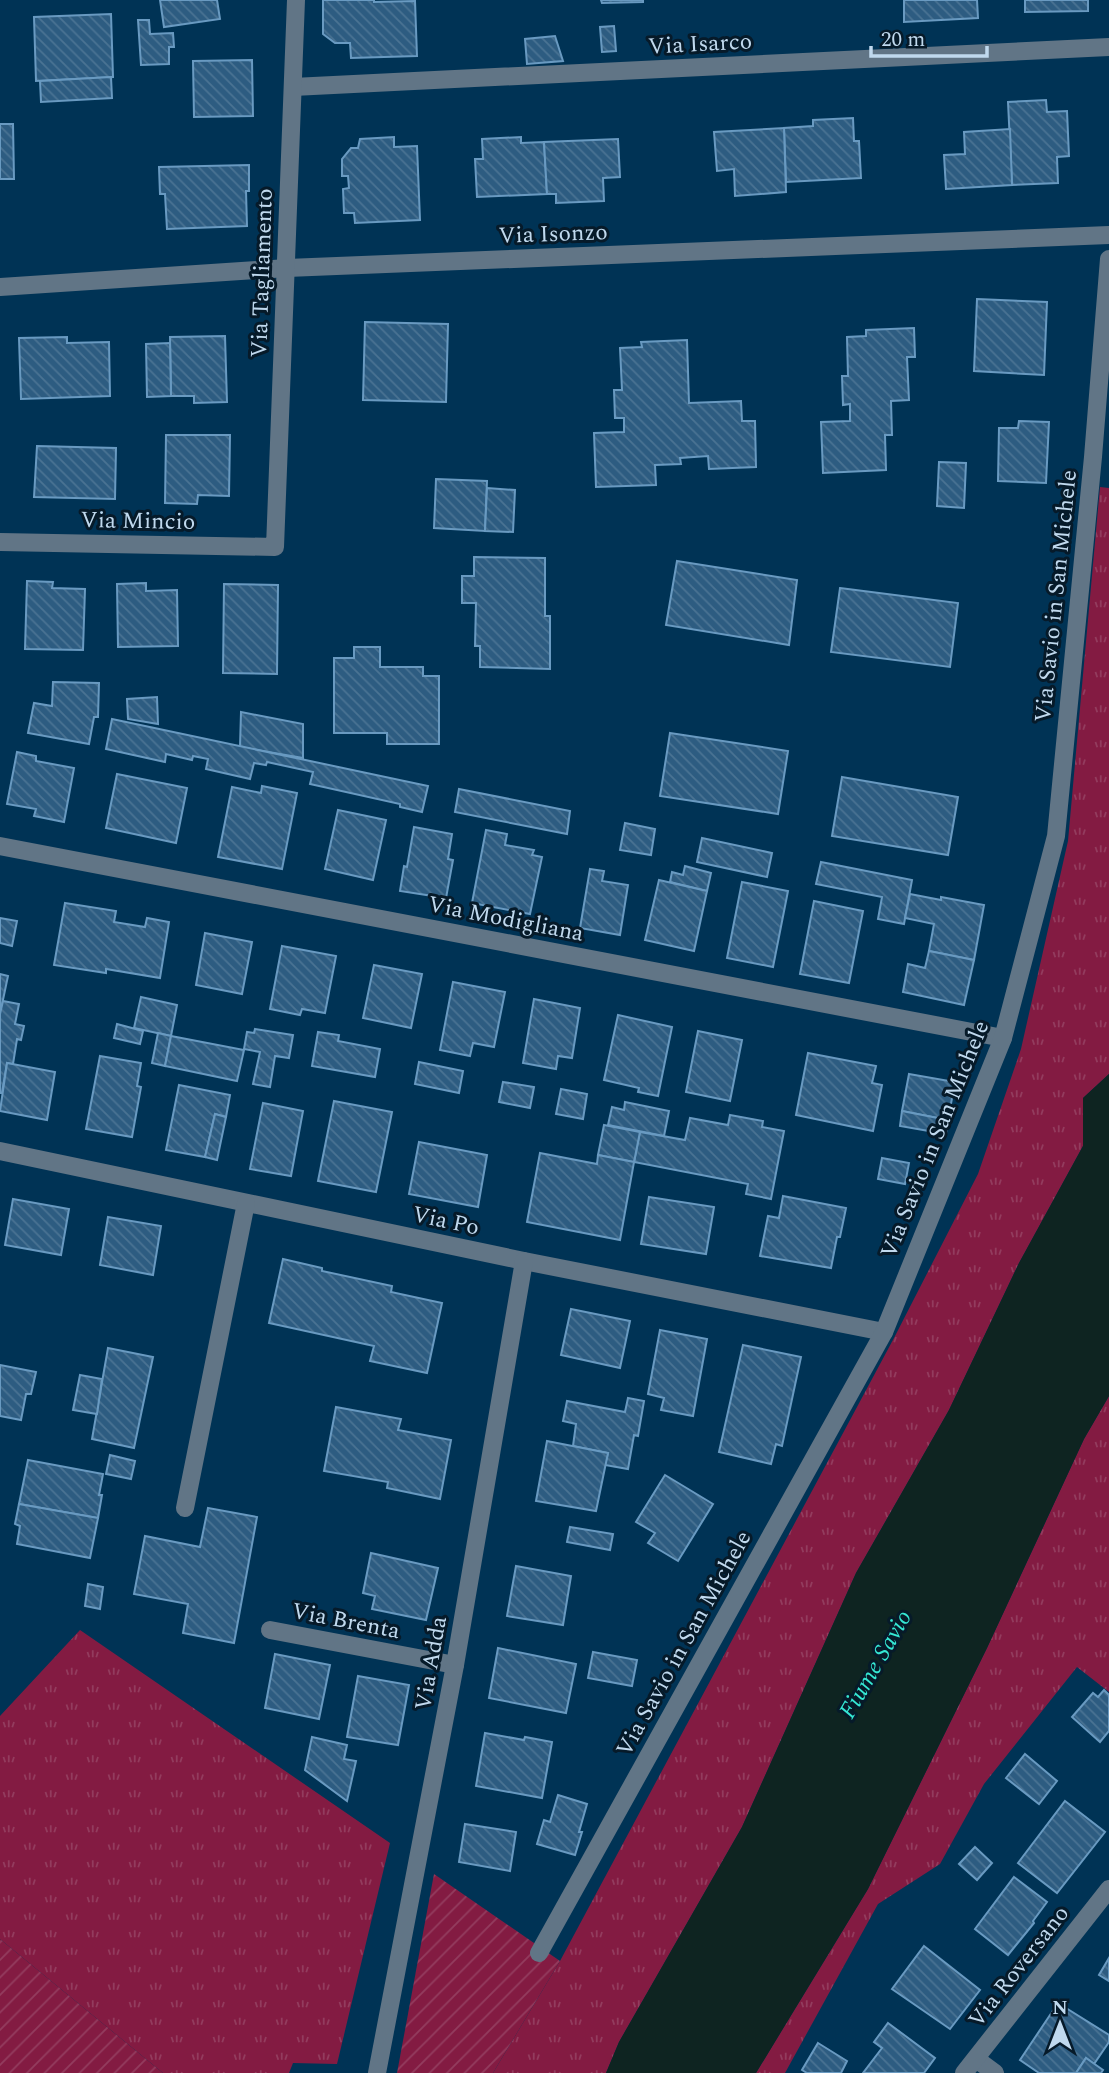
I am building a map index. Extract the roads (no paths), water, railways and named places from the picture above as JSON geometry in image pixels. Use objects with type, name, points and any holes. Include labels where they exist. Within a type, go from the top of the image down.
[{"type":"street","name":"Via Tagliamento","points":[[275,547],[296,0]]},
{"type":"street","name":"Via Isarco","points":[[293,87],[1109,47]]},
{"type":"street","name":"Via Isonzo","points":[[0,287],[286,268],[1109,235]]},
{"type":"street","name":"Via Savio in San Michele","points":[[539,1953],[884,1332],[1003,1038],[1056,836],[1093,457],[1109,258]]},
{"type":"street","name":"Via Mincio","points":[[0,542],[275,547]]},
{"type":"street","name":"Via Modigliana","points":[[0,846],[1003,1038]]},
{"type":"street","name":"Via Po","points":[[0,1151],[524,1261],[884,1332]]},
{"type":"street","points":[[185,1508],[246,1203]]},
{"type":"street","name":"Via Adda","points":[[377,2073],[455,1665],[524,1261]]},
{"type":"street","name":"Via Brenta","points":[[270,1630],[455,1665]]},
{"type":"street","name":"Via Roversano","points":[[964,2073],[1109,1890]]},
{"type":"street","points":[[976,2059],[995,2073]]},
{"type":"water","name":"Fiume Savio","points":[[1109,1074],[1109,1396],[1084,1439],[987,1648],[868,1889],[756,2073],[606,2073],[619,2042],[742,1827],[856,1573],[949,1410],[1019,1263],[1083,1146],[1083,1098]]}]
